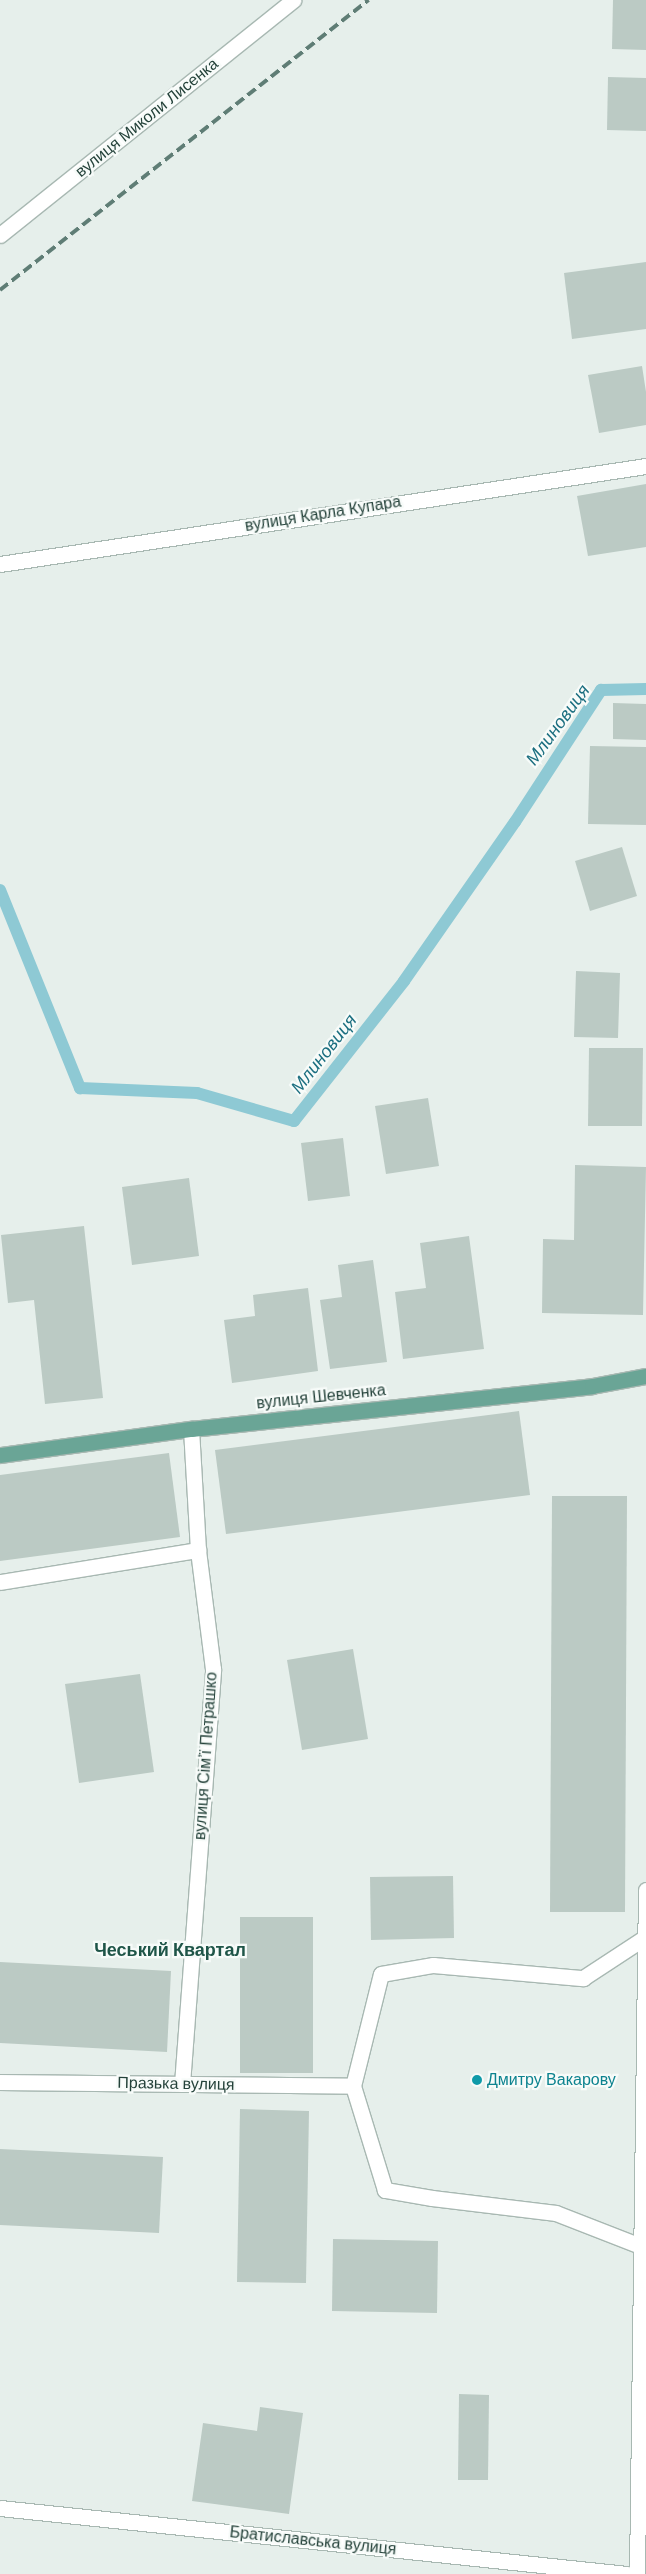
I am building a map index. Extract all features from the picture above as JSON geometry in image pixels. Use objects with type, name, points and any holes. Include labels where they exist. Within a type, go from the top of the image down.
[{"type":"main road","name":"вулиця Шевченка","points":[[0,1455],[191,1429],[592,1386],[646,1376]]},
{"type":"street","name":"вулиця Миколи Лисенка","points":[[0,235],[293,0]]},
{"type":"street","name":"вулиця Карла Купара","points":[[0,564],[646,466]]},
{"type":"street","name":"вулиця Сімʼї Петрашко","points":[[182,2084],[213,1670],[198,1550],[191,1429]]},
{"type":"street","points":[[0,1582],[198,1550]]},
{"type":"street","points":[[637,2574],[646,1890]]},
{"type":"street","points":[[642,2247],[556,2213],[432,2198],[385,2190],[353,2086],[381,1974],[433,1965],[583,1978],[644,1938]]},
{"type":"street","name":"Празька вулиця","points":[[0,2082],[353,2086]]},
{"type":"street","name":"Братиславська вулиця","points":[[0,2508],[627,2574]]},
{"type":"building","points":[[613,0],[646,0],[646,50],[612,49]]},
{"type":"building","points":[[608,77],[646,78],[646,131],[607,130]]},
{"type":"building","points":[[646,262],[646,329],[572,339],[564,273]]},
{"type":"building","points":[[642,366],[646,392],[646,425],[599,433],[588,375]]},
{"type":"building","points":[[646,484],[646,547],[588,556],[577,496]]},
{"type":"building","points":[[613,703],[646,704],[646,740],[613,739]]},
{"type":"building","points":[[590,746],[646,747],[646,825],[588,824]]},
{"type":"building","points":[[622,847],[637,896],[590,911],[575,861]]},
{"type":"building","points":[[576,971],[620,973],[618,1038],[574,1037]]},
{"type":"building","points":[[589,1048],[643,1048],[642,1126],[588,1126]]},
{"type":"building","points":[[428,1098],[439,1166],[386,1174],[375,1106]]},
{"type":"building","points":[[343,1138],[350,1196],[308,1201],[301,1143]]},
{"type":"building","points":[[575,1165],[646,1167],[643,1315],[542,1313],[543,1239],[574,1240]]},
{"type":"building","points":[[189,1178],[199,1256],[132,1265],[122,1187]]},
{"type":"building","points":[[84,1226],[103,1398],[45,1404],[34,1300],[8,1303],[1,1235]]},
{"type":"building","points":[[469,1236],[484,1349],[403,1359],[395,1292],[426,1288],[420,1243]]},
{"type":"building","points":[[373,1260],[387,1362],[330,1369],[320,1300],[342,1297],[338,1265]]},
{"type":"building","points":[[308,1288],[318,1371],[232,1383],[224,1320],[255,1316],[253,1295]]},
{"type":"building","points":[[519,1411],[530,1495],[226,1534],[215,1450]]},
{"type":"building","points":[[169,1453],[180,1537],[0,1561],[0,1475]]},
{"type":"building","points":[[552,1496],[627,1496],[625,1912],[550,1912]]},
{"type":"building","points":[[353,1649],[368,1739],[302,1750],[287,1660]]},
{"type":"building","points":[[140,1674],[154,1772],[79,1783],[65,1684]]},
{"type":"building","points":[[453,1876],[454,1938],[371,1940],[370,1877]]},
{"type":"building","points":[[240,1917],[313,1917],[313,2073],[240,2073]]},
{"type":"building","points":[[0,1962],[171,1971],[167,2052],[0,2043]]},
{"type":"building","points":[[240,2109],[309,2111],[306,2283],[237,2282]]},
{"type":"building","points":[[0,2149],[163,2157],[159,2233],[0,2225]]},
{"type":"building","points":[[333,2239],[438,2241],[437,2313],[332,2311]]},
{"type":"building","points":[[459,2394],[489,2395],[488,2480],[458,2480]]},
{"type":"building","points":[[260,2407],[303,2413],[289,2514],[192,2501],[203,2423],[257,2431]]},
{"type":"waterway","name":"Млиновиця","points":[[0,890],[80,1088],[197,1093],[294,1121],[404,981],[515,822],[601,690],[646,689]]},
{"type":"railway","points":[[0,290],[368,0]]},
{"type":"place","name":"Дмитру Вакарову","points":[[477,2080]]},
{"type":"district","name":"Чеський Квартал","points":[[170,1950]]}]
